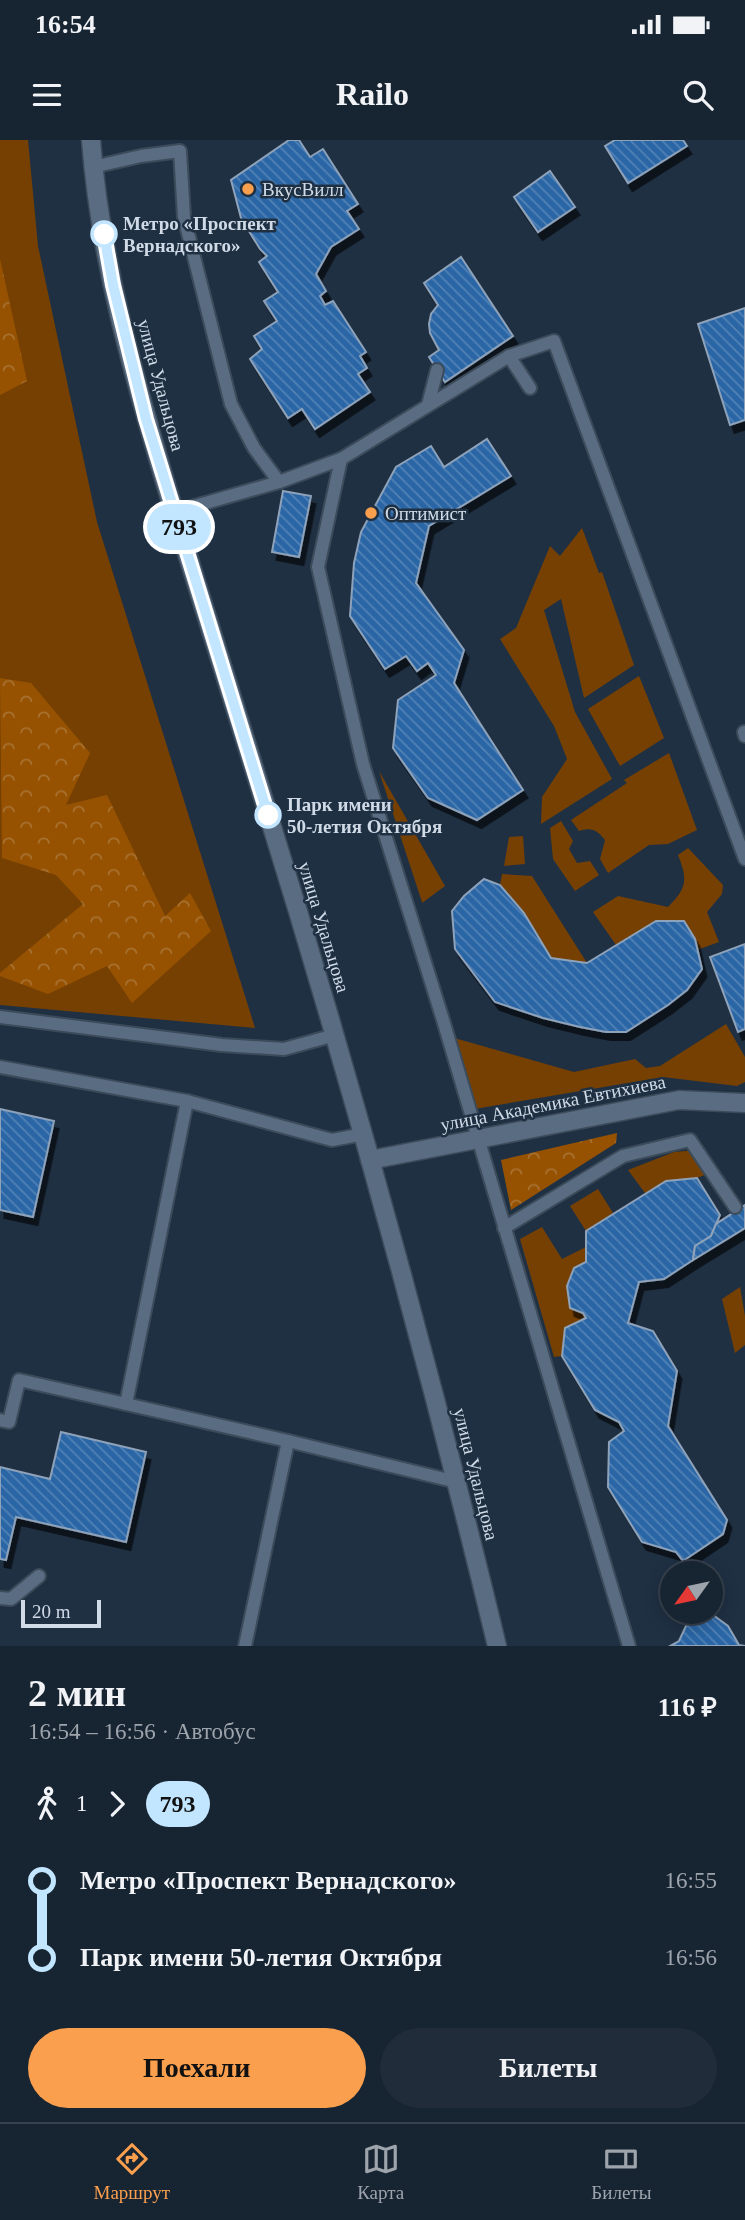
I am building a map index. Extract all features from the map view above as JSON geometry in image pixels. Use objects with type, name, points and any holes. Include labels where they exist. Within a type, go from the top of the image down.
[{"type":"street","name":"улица Удальцова","points":[[91,140],[113,285],[146,419],[364,1135],[457,1482],[497,1646]]},
{"type":"street","name":"улица Академика Евтихиева","points":[[370,1160],[679,1100],[745,1102]]},
{"type":"lane","points":[[93,167],[141,156],[180,151],[184,218],[231,404],[254,449],[279,482]]},
{"type":"lane","points":[[174,512],[279,482],[341,458],[509,356],[554,341],[745,859]]},
{"type":"lane","points":[[509,356],[530,388]]},
{"type":"lane","points":[[428,405],[437,370]]},
{"type":"lane","points":[[341,458],[318,567],[363,764],[478,1138],[629,1646]]},
{"type":"lane","points":[[0,1017],[247,1047],[284,1049],[335,1035]]},
{"type":"lane","points":[[0,1067],[187,1101],[332,1140],[364,1135]]},
{"type":"lane","points":[[126,1404],[187,1101]]},
{"type":"lane","points":[[504,1228],[623,1156],[690,1140],[736,1207]]},
{"type":"lane","points":[[0,1420],[9,1422],[19,1380],[457,1482]]},
{"type":"lane","points":[[246,1646],[288,1441]]},
{"type":"lane","points":[[0,1598],[11,1599],[38,1576]]},
{"type":"shaded area","points":[[0,140],[28,140],[38,246],[97,522],[255,1028],[0,1005]]},
{"type":"shaded area","points":[[582,528],[599,573],[602,572],[634,665],[584,698],[561,599],[544,610],[575,712],[612,779],[541,824],[542,797],[567,759],[554,726],[500,639],[516,628],[550,546],[560,556]]},
{"type":"shaded area","points":[[639,676],[664,738],[620,766],[588,709]]},
{"type":"shaded area","points":[[669,753],[697,830],[668,844],[649,845],[608,873],[600,859],[605,840],[594,830],[579,831],[571,820],[627,783],[624,780]]},
{"type":"shaded area","points":[[379,771],[445,886],[422,903],[422,902]]},
{"type":"shaded area","points":[[561,821],[573,841],[569,849],[577,863],[590,861],[599,875],[575,891],[553,859],[550,828]]},
{"type":"shaded area","points":[[523,836],[525,864],[504,866],[509,837]]},
{"type":"shaded area","points":[[688,848],[723,885],[722,894],[707,912],[719,942],[697,950],[695,939],[683,921],[656,921],[616,945],[593,912],[618,896],[668,907],[682,889],[684,877],[678,855]]},
{"type":"shaded area","points":[[502,874],[532,876],[587,963],[551,958],[524,913],[500,885]]},
{"type":"shaded area","points":[[726,1024],[745,1057],[745,1082],[737,1086],[663,1077],[469,1110],[447,1036],[574,1072],[635,1059],[646,1068],[660,1066]]},
{"type":"shaded area","points":[[697,1150],[712,1172],[697,1178],[666,1181],[645,1193],[628,1170],[674,1152]]},
{"type":"shaded area","points":[[598,1189],[613,1213],[586,1231],[570,1206]]},
{"type":"shaded area","points":[[542,1227],[562,1259],[586,1247],[586,1262],[574,1269],[568,1286],[570,1308],[583,1313],[586,1318],[565,1328],[562,1356],[554,1357],[520,1239]]},
{"type":"shaded area","points":[[740,1287],[745,1316],[745,1345],[735,1353],[722,1299]]},
{"type":"green space","points":[[0,259],[27,381],[0,395]]},
{"type":"green space","points":[[0,678],[31,683],[90,753],[66,805],[107,795],[165,916],[190,893],[211,931],[132,1003],[107,966],[48,994],[0,976],[0,973],[83,904],[56,875],[2,858]]},
{"type":"green space","points":[[617,1133],[616,1143],[511,1210],[501,1160]]},
{"type":"building","points":[[289,140],[299,140],[310,157],[323,149],[358,204],[347,211],[359,229],[331,247],[316,274],[326,291],[320,296],[325,305],[333,301],[366,352],[360,356],[367,368],[358,374],[370,392],[315,429],[302,409],[288,418],[250,359],[262,349],[254,336],[277,321],[264,301],[278,292],[259,262],[267,256],[241,218],[231,180]]},
{"type":"building","points":[[615,140],[683,140],[687,146],[628,183],[605,146]]},
{"type":"building","points":[[550,171],[575,207],[538,232],[514,197]]},
{"type":"building","points":[[461,257],[513,336],[445,382],[429,357],[439,350],[430,333],[429,324],[431,314],[438,305],[424,283]]},
{"type":"building","points":[[745,308],[745,420],[730,425],[698,324]]},
{"type":"building","points":[[487,439],[511,476],[429,526],[416,583],[464,650],[454,683],[523,790],[477,820],[428,798],[393,748],[398,700],[436,675],[428,663],[417,671],[406,656],[385,669],[350,616],[354,563],[361,532],[396,467],[431,446],[444,467]]},
{"type":"building","points":[[283,491],[311,496],[299,557],[272,552]]},
{"type":"building","points":[[484,879],[500,885],[524,913],[551,958],[587,963],[656,921],[684,921],[695,939],[702,969],[687,990],[626,1032],[606,1032],[580,1027],[495,1002],[455,949],[452,911],[464,896]]},
{"type":"building","points":[[745,944],[745,1029],[738,1032],[710,957]]},
{"type":"building","points":[[0,1109],[54,1121],[33,1217],[0,1210]]},
{"type":"building","points":[[697,1178],[720,1215],[711,1236],[695,1246],[693,1260],[664,1279],[639,1282],[628,1323],[653,1331],[677,1371],[668,1426],[727,1520],[723,1534],[683,1561],[676,1552],[642,1542],[608,1487],[609,1442],[624,1431],[619,1422],[595,1410],[562,1356],[565,1328],[586,1318],[583,1313],[570,1308],[567,1286],[574,1268],[586,1262],[586,1231],[666,1181]]},
{"type":"building","points":[[745,1205],[745,1228],[693,1260],[695,1246],[711,1236],[716,1224]]},
{"type":"building","points":[[61,1432],[146,1452],[126,1542],[16,1517],[6,1560],[0,1559],[0,1467],[50,1479]]},
{"type":"building","points":[[723,1622],[739,1645],[745,1646],[670,1646],[679,1641],[686,1626]]},
{"type":"bus line","name":"793","points":[[104,234],[113,285],[146,419],[268,815]]},
{"type":"place","name":"ВкусВилл","points":[[248,189]]},
{"type":"place","name":"Метро «Проспект Вернадского»","points":[[104,234]]},
{"type":"place","name":"Оптимист","points":[[371,513]]},
{"type":"place","name":"Парк имени 50-летия Октября","points":[[268,815]]}]
